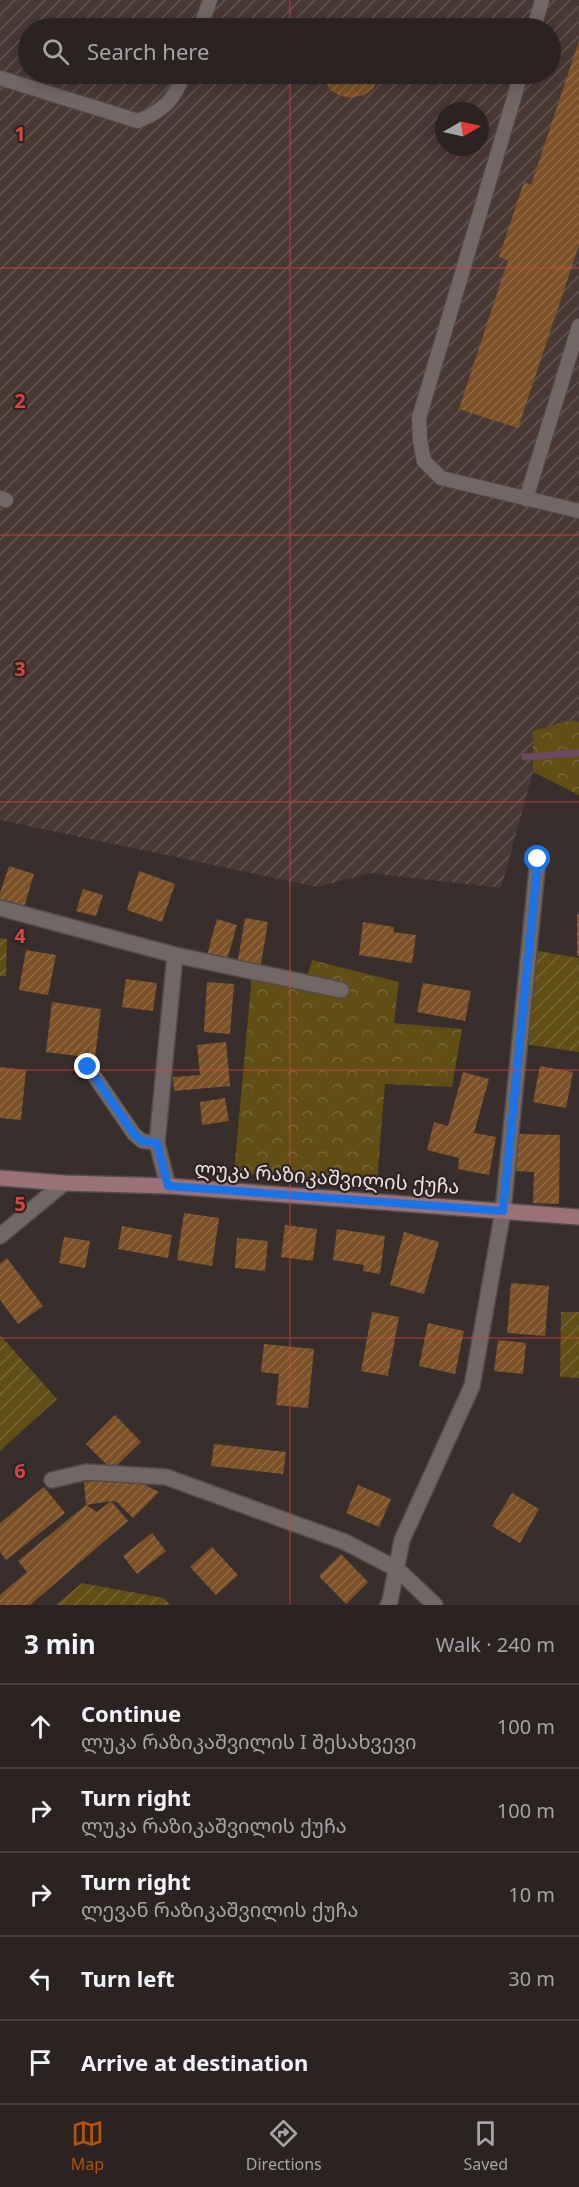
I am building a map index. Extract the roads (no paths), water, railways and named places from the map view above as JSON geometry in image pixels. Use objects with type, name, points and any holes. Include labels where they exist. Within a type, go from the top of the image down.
[{"type":"street","points":[[388,1605],[402,1540],[472,1386],[503,1211],[538,859]]},
{"type":"street","points":[[0,908],[175,955],[341,990]]},
{"type":"street","points":[[168,1186],[157,1143],[175,955]]},
{"type":"street","name":"ლუკა რაზიკაშვილის ქუჩა","points":[[0,1178],[64,1183],[168,1186],[579,1217]]},
{"type":"street","points":[[0,1236],[64,1183]]},
{"type":"street","points":[[52,1480],[86,1472],[166,1477],[345,1542],[397,1569],[435,1605]]},
{"type":"lane","points":[[204,18],[210,0]]},
{"type":"lane","points":[[537,18],[542,0]]},
{"type":"lane","points":[[0,78],[18,84]]},
{"type":"lane","points":[[19,84],[138,121],[159,112],[180,84]]},
{"type":"lane","points":[[518,84],[419,418],[420,440],[424,461],[441,478],[579,512]]},
{"type":"lane","points":[[526,500],[579,326]]},
{"type":"lane","points":[[88,1067],[134,1134],[142,1141],[157,1143]]},
{"type":"waterway","points":[[525,757],[579,753]]}]
